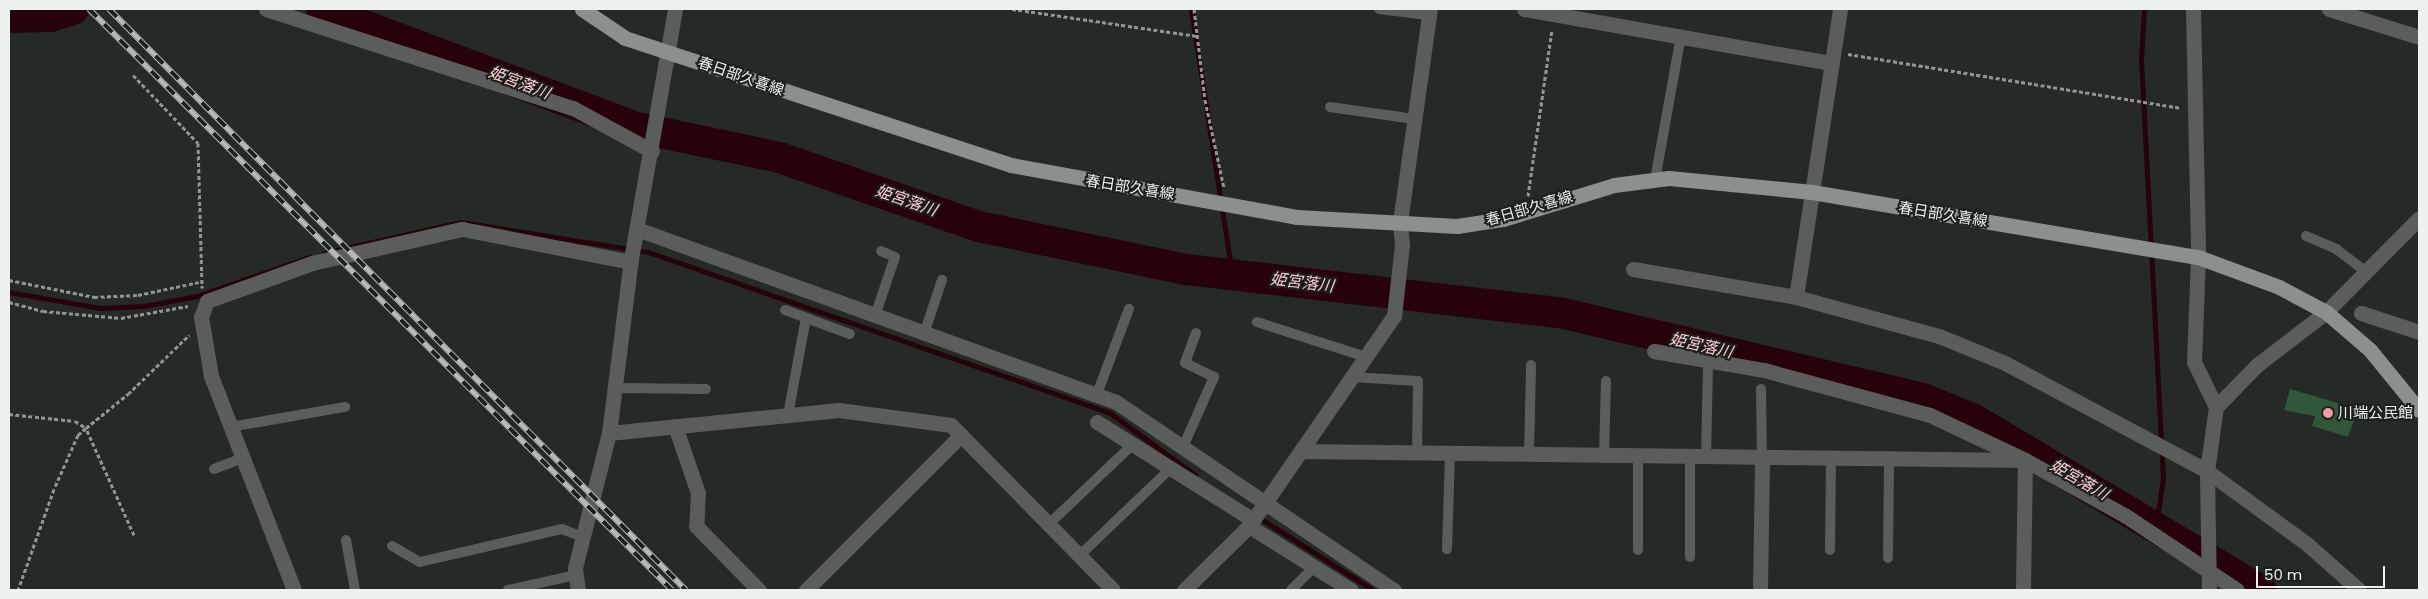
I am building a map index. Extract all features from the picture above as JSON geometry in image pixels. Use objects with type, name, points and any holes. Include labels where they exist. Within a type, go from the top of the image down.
[{"type":"main road","name":"春日部久喜線","points":[[582,9],[625,38],[667,57],[1011,165],[1226,201],[1297,217],[1457,226],[1526,212],[1581,193],[1655,180],[1741,183],[1812,192],[2198,257],[2279,286],[2326,312],[2370,350],[2419,410]]},
{"type":"street","points":[[266,9],[573,108],[653,148]]},
{"type":"street","points":[[578,590],[576,575],[580,536],[609,433],[631,261],[653,148],[675,9]]},
{"type":"street","points":[[1524,9],[1555,11],[1681,36],[1832,57]]},
{"type":"street","points":[[1796,297],[1840,9]]},
{"type":"street","points":[[2193,9],[2198,257],[2194,362],[2216,407],[2207,471],[2208,590]]},
{"type":"street","points":[[2330,9],[2419,37]]},
{"type":"street","points":[[1184,590],[1251,523],[1394,316],[1402,244],[1400,222],[1429,12]]},
{"type":"street","points":[[2216,407],[2257,366],[2326,312],[2419,218]]},
{"type":"street","points":[[294,590],[211,376],[201,317],[207,301],[312,263],[462,229],[631,261]]},
{"type":"street","points":[[636,232],[876,313],[1097,394],[1184,446],[1394,590]]},
{"type":"street","points":[[1633,270],[1796,297],[1939,336],[2005,363],[2207,471],[2307,544],[2359,590]]},
{"type":"street","points":[[2361,313],[2419,332]]},
{"type":"street","points":[[1654,351],[1708,361],[1894,403],[2025,460],[2209,569],[2237,590]]},
{"type":"street","points":[[609,433],[839,410],[952,425],[1113,590]]},
{"type":"street","points":[[1097,422],[1171,468],[1314,567],[1351,590]]},
{"type":"street","points":[[675,426],[698,493],[696,526],[759,590]]},
{"type":"street","points":[[806,590],[961,435]]},
{"type":"street","points":[[1301,451],[1706,459],[2025,460]]},
{"type":"street","points":[[1760,590],[1762,459]]},
{"type":"street","points":[[2023,590],[2025,460]]},
{"type":"lane","points":[[1379,9],[1429,12]]},
{"type":"lane","points":[[1655,180],[1681,36]]},
{"type":"lane","points":[[1330,107],[1414,119]]},
{"type":"lane","points":[[2306,236],[2336,249],[2367,272]]},
{"type":"lane","points":[[876,313],[895,257],[881,251]]},
{"type":"lane","points":[[925,331],[942,280]]},
{"type":"lane","points":[[1097,394],[1129,309]]},
{"type":"lane","points":[[785,310],[850,334]]},
{"type":"lane","points":[[788,415],[806,318]]},
{"type":"lane","points":[[1257,322],[1366,357]]},
{"type":"lane","points":[[1184,446],[1214,377],[1184,362],[1196,333]]},
{"type":"lane","points":[[1706,459],[1708,361]]},
{"type":"lane","points":[[1529,455],[1531,365]]},
{"type":"lane","points":[[1352,377],[1418,381],[1416,453]]},
{"type":"lane","points":[[1604,456],[1606,380]]},
{"type":"lane","points":[[615,388],[706,389]]},
{"type":"lane","points":[[1761,389],[1762,459]]},
{"type":"lane","points":[[230,427],[345,407]]},
{"type":"lane","points":[[1048,524],[1133,444]]},
{"type":"lane","points":[[1448,549],[1450,454]]},
{"type":"lane","points":[[1638,457],[1638,550]]},
{"type":"lane","points":[[214,469],[242,458]]},
{"type":"lane","points":[[1690,458],[1690,557]]},
{"type":"lane","points":[[1830,460],[1830,550]]},
{"type":"lane","points":[[1888,558],[1889,460]]},
{"type":"lane","points":[[1079,556],[1171,468]]},
{"type":"lane","points":[[392,546],[420,562],[562,530],[580,536]]},
{"type":"lane","points":[[346,540],[355,590]]},
{"type":"lane","points":[[1291,590],[1314,567]]},
{"type":"lane","points":[[508,590],[576,575]]},
{"type":"path","points":[[1012,9],[1196,36]]},
{"type":"path","points":[[1194,9],[1196,36],[1226,201]]},
{"type":"path","points":[[1526,212],[1555,11]]},
{"type":"path","points":[[1832,57],[2195,111]]},
{"type":"path","points":[[9,302],[43,311],[121,318],[207,301],[200,282],[198,143],[133,75]]},
{"type":"path","points":[[9,280],[94,297],[138,295],[200,282]]},
{"type":"path","points":[[18,590],[54,489],[78,435],[135,388],[187,338],[201,317]]},
{"type":"path","points":[[9,414],[74,421],[86,428],[134,535]]},
{"type":"building","name":"川端公民館","points":[[2290,389],[2358,409],[2348,437],[2312,426],[2315,416],[2284,410]]},
{"type":"waterway","name":"姫宮落川","points":[[9,17],[50,16],[73,9]]},
{"type":"waterway","name":"姫宮落川","points":[[321,9],[636,127],[779,157],[978,226],[1186,269],[1559,312],[1922,398],[1972,418],[2261,590]]},
{"type":"waterway","points":[[1191,9],[1232,275]]},
{"type":"waterway","points":[[2144,9],[2141,59],[2163,478],[2156,525]]},
{"type":"waterway","points":[[324,253],[461,222],[648,252],[1110,413],[1195,475]]},
{"type":"waterway","points":[[9,292],[100,308],[144,306],[197,296],[309,257]]},
{"type":"waterway","points":[[1258,517],[1373,590]]},
{"type":"railway","points":[[89,9],[672,590]]},
{"type":"railway","points":[[109,9],[686,590]]},
{"type":"place","name":"川端公民館","points":[[2328,413]]}]
